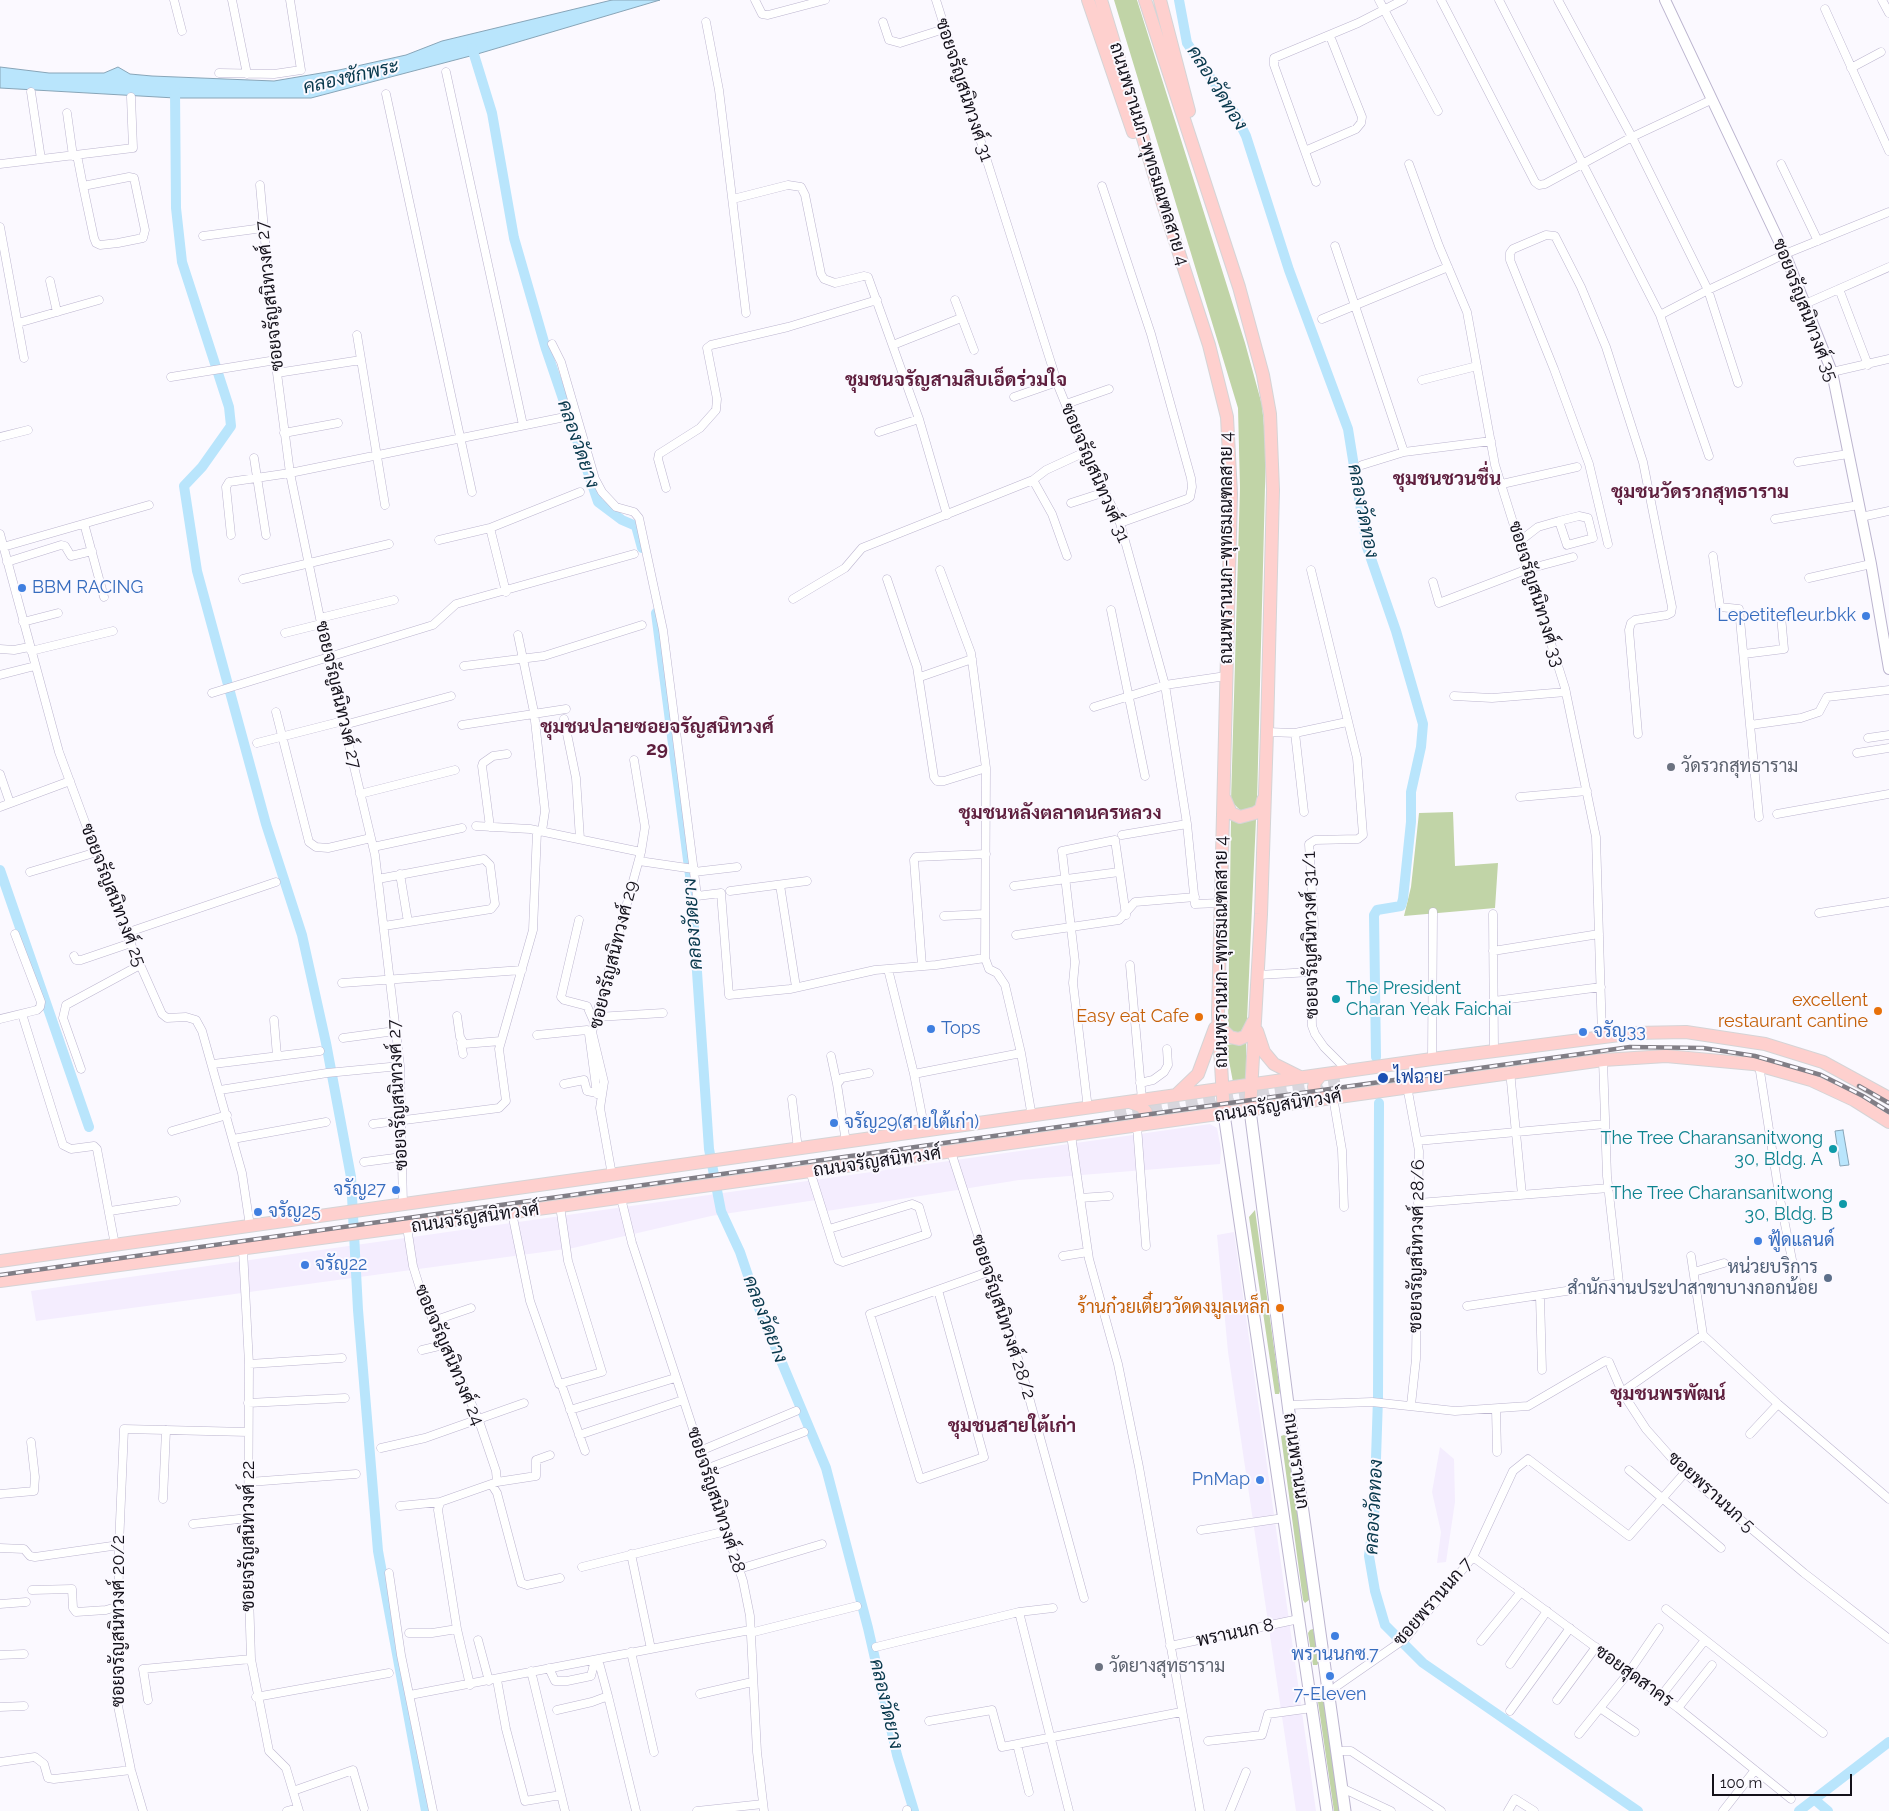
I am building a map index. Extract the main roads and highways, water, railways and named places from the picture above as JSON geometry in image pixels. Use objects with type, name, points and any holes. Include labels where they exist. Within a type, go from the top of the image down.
[{"type":"main road","points":[[1088,0],[1122,101],[1163,204]]},
{"type":"main road","name":"ถนนพรานนก-พุทธมณฑลสาย 4","points":[[1101,0],[1163,204],[1215,364],[1227,417],[1230,494],[1218,1022],[1224,1114]]},
{"type":"main road","name":"ถนนพรานนก-พุทธมณฑลสาย 4","points":[[1145,0],[1208,191],[1252,333],[1270,414],[1273,490],[1267,732],[1258,975],[1250,1110]]},
{"type":"main road","points":[[1160,0],[1208,191]]},
{"type":"main road","points":[[1223,792],[1227,807],[1231,813],[1247,817],[1261,808],[1265,795]]},
{"type":"main road","points":[[1218,1022],[1230,1037],[1239,1039],[1248,1033],[1255,1022]]},
{"type":"main road","points":[[1175,1096],[1194,1080],[1202,1066],[1218,1022]]},
{"type":"main road","points":[[1255,1022],[1264,1052],[1274,1064],[1290,1074],[1303,1078]]},
{"type":"main road","name":"ถนนจรัญสนิทวงศ์","points":[[1346,1079],[1432,1059],[1602,1036],[1686,1032],[1765,1044],[1823,1062],[1889,1098]]},
{"type":"main road","name":"ถนนจรัญสนิทวงศ์","points":[[1346,1079],[1644,1038],[1680,1037],[1745,1040]]},
{"type":"main road","name":"ถนนจรัญสนิทวงศ์","points":[[0,1261],[404,1206],[1321,1075],[1346,1079],[1641,1050],[1696,1051],[1734,1057],[1784,1071],[1832,1089],[1889,1122]]},
{"type":"main road","name":"ถนนจรัญสนิทวงศ์","points":[[0,1281],[723,1184],[1224,1114],[1510,1071],[1603,1060],[1666,1056],[1756,1064]]},
{"type":"main road","points":[[1321,1075],[1315,1082],[1314,1087],[1317,1095],[1329,1098]]},
{"type":"main road","points":[[1135,1126],[1143,1121],[1146,1115],[1141,1106],[1136,1102]]},
{"type":"main road","name":"ถนนพรานนก","points":[[1250,1110],[1288,1405],[1345,1811]]},
{"type":"main road","name":"ถนนพรานนก","points":[[1224,1114],[1327,1811]]},
{"type":"main road","name":"ถนนจรัญสนิทวงศ์","points":[[882,1149],[1115,1116]]},
{"type":"main road","points":[[793,1150],[882,1149]]},
{"type":"main road","points":[[790,1174],[882,1149]]},
{"type":"main road","points":[[1298,1607],[1307,1609],[1315,1600]]},
{"type":"main road","points":[[1303,1642],[1304,1630],[1307,1626],[1314,1627],[1320,1635]]},
{"type":"main road","points":[[1312,1706],[1316,1689],[1324,1688],[1329,1694]]},
{"type":"water","name":"คลองชักพระ","points":[[612,0],[660,0],[474,55],[311,98],[175,98],[0,88],[0,67],[49,73],[104,73],[118,67],[130,74],[152,76],[274,81],[339,70],[406,55],[442,41]]},
{"type":"water","points":[[1843,1130],[1849,1165],[1840,1166],[1835,1131]]},
{"type":"waterway","name":"คลองวัดทอง","points":[[1179,0],[1187,43],[1234,112],[1246,136],[1289,270],[1348,429],[1367,547],[1396,631],[1423,724],[1421,747],[1411,792],[1411,822],[1403,899],[1401,906],[1377,910],[1374,915],[1376,1057]]},
{"type":"waterway","name":"คลองวัดยาง","points":[[472,48],[492,113],[514,238],[546,349],[598,502],[622,520],[636,526],[642,548]]},
{"type":"waterway","points":[[175,90],[176,208],[182,262],[229,407],[231,426],[202,467],[184,486],[197,571],[266,824],[302,935],[326,1043],[351,1177],[358,1310],[378,1551],[426,1811]]},
{"type":"waterway","name":"คลองวัดยาง","points":[[656,613],[691,883],[709,1149],[721,1211],[740,1252],[759,1308],[826,1468],[868,1628],[897,1755],[914,1811]]},
{"type":"waterway","points":[[0,870],[89,1127]]},
{"type":"waterway","name":"คลองวัดทอง","points":[[1379,1103],[1378,1398],[1374,1519],[1369,1556],[1375,1591],[1385,1625],[1423,1663],[1638,1811]]},
{"type":"waterway","points":[[1799,1811],[1889,1742]]},
{"type":"waterway","name":"คลองวัดทอง","points":[[1815,1800],[1828,1811]]},
{"type":"tunnel","points":[[1114,1111],[1345,1078]]},
{"type":"tunnel","points":[[1116,1121],[1346,1089]]},
{"type":"railway","points":[[0,1275],[1630,1047],[1703,1048],[1755,1056],[1821,1075],[1863,1096],[1889,1112]]},
{"type":"railway","points":[[1859,1086],[1889,1103]]},
{"type":"place","name":"BBM RACING","points":[[22,588]]},
{"type":"place","name":"Lepetitefleur.bkk","points":[[1866,616]]},
{"type":"place","name":"วัดรวกสุทธาราม","points":[[1671,767]]},
{"type":"place","name":"The President Charan Yeak Faichai","points":[[1336,999]]},
{"type":"place","name":"excellent restaurant cantine","points":[[1878,1011]]},
{"type":"place","name":"Easy eat Cafe","points":[[1199,1017]]},
{"type":"place","name":"Tops","points":[[931,1029]]},
{"type":"place","name":"จรัญ33","points":[[1583,1032]]},
{"type":"place","name":"ไฟฉาย","points":[[1383,1078]]},
{"type":"place","name":"จรัญ29(สายใต้เก่า)","points":[[834,1123]]},
{"type":"place","name":"The Tree Charansanitwong 30, Bldg. A","points":[[1833,1149]]},
{"type":"place","name":"จรัญ27","points":[[396,1190]]},
{"type":"place","name":"The Tree Charansanitwong 30, Bldg. B","points":[[1843,1204]]},
{"type":"place","name":"จรัญ25","points":[[258,1212]]},
{"type":"place","name":"ฟู้ดแลนด์","points":[[1758,1241]]},
{"type":"place","name":"จรัญ22","points":[[305,1265]]},
{"type":"place","name":"หน่วยบริการ สำนักงานประปาสาขาบางกอกน้อย","points":[[1828,1278]]},
{"type":"place","name":"ร้านก๋วยเตี๋ยววัดดงมูลเหล็ก","points":[[1280,1308]]},
{"type":"place","name":"PnMap","points":[[1260,1480]]},
{"type":"place","name":"พรานนกซ.7","points":[[1335,1636]]},
{"type":"place","name":"วัดยางสุทธาราม","points":[[1099,1667]]},
{"type":"place","name":"7-Eleven","points":[[1330,1676]]},
{"type":"district","name":"ชุมชนจรัญสามสิบเอ็ดร่วมใจ","points":[[956,380]]},
{"type":"district","name":"ชุมชนชวนชื่น","points":[[1447,479]]},
{"type":"district","name":"ชุมชนวัดรวกสุทธาราม","points":[[1700,492]]},
{"type":"district","name":"ชุมชนปลายซอยจรัญสนิทวงศ์ 29","points":[[657,738]]},
{"type":"district","name":"ชุมชนหลังตลาดนครหลวง","points":[[1060,813]]},
{"type":"district","name":"ชุมชนพรพัฒน์","points":[[1668,1394]]},
{"type":"district","name":"ชุมชนสายใต้เก่า","points":[[1012,1426]]}]
